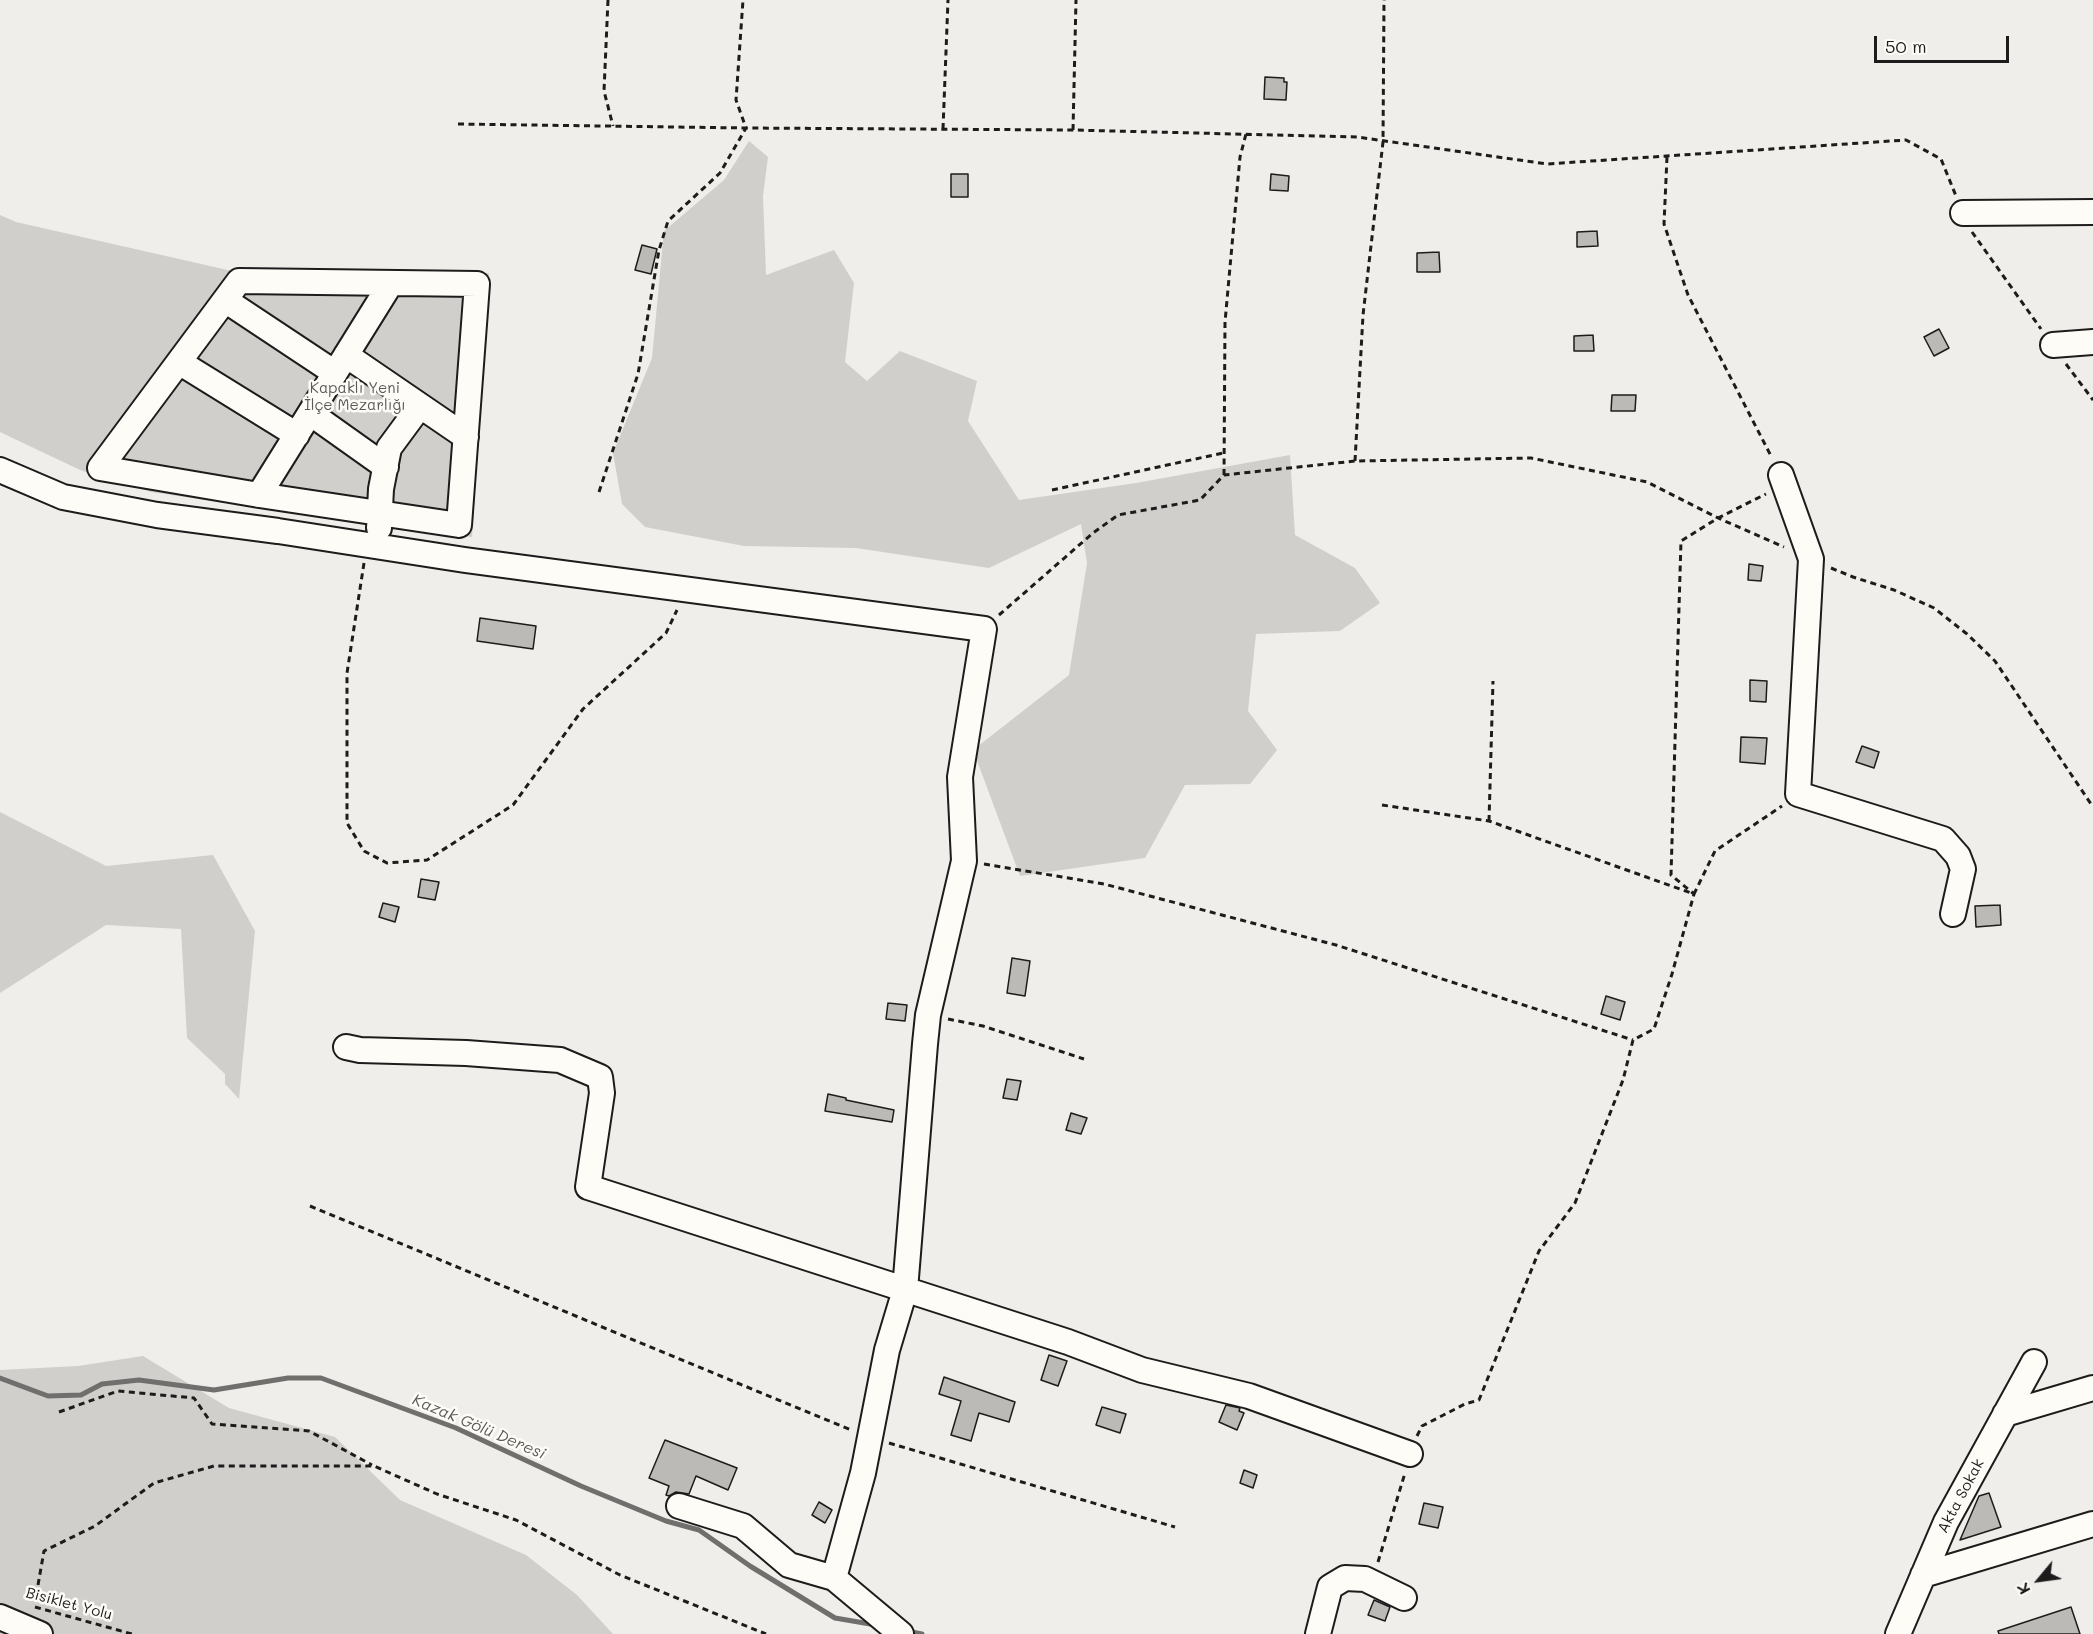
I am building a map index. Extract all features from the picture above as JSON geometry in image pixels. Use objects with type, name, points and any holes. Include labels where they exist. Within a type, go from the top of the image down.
[{"type":"street","points":[[1964,213],[2093,212]]},
{"type":"street","points":[[239,282],[391,283],[477,284],[459,525],[100,468],[239,282]]},
{"type":"street","points":[[259,495],[391,283]]},
{"type":"street","points":[[225,300],[340,364],[420,405],[466,437]]},
{"type":"street","points":[[2053,345],[2093,342]]},
{"type":"street","points":[[179,362],[297,435]]},
{"type":"street","points":[[371,547],[380,513],[381,489],[389,448],[420,405]]},
{"type":"street","points":[[310,413],[386,467]]},
{"type":"street","points":[[0,470],[63,497],[157,515],[278,531],[371,547],[984,629],[960,777],[964,861],[928,1016],[905,1290],[887,1350],[862,1473],[834,1578]]},
{"type":"street","points":[[1781,475],[1811,559],[1798,794],[1943,839],[1958,856],[1963,869],[1953,914]]},
{"type":"street","points":[[346,1047],[360,1050],[466,1053],[560,1060],[600,1077],[602,1093],[588,1186],[1068,1342],[1142,1370],[1249,1396],[1410,1454]]},
{"type":"street","name":"Akta Sokak","points":[[1898,1634],[1946,1522],[2034,1362]]},
{"type":"street","points":[[2006,1414],[2093,1388]]},
{"type":"street","points":[[679,1506],[743,1526],[789,1565],[834,1578],[901,1634]]},
{"type":"street","points":[[1923,1575],[2093,1524]]},
{"type":"street","points":[[1318,1634],[1330,1587],[1345,1578],[1365,1580],[1404,1598]]},
{"type":"street","points":[[0,1617],[40,1634]]},
{"type":"path","points":[[608,0],[604,92],[613,126]]},
{"type":"path","points":[[599,492],[638,374],[660,250],[668,221],[720,173],[746,128],[736,100],[743,0]]},
{"type":"path","points":[[943,129],[948,0]]},
{"type":"path","points":[[1073,130],[1076,0]]},
{"type":"path","points":[[1354,461],[1363,315],[1383,142],[1384,0]]},
{"type":"path","points":[[458,124],[1073,130],[1357,137],[1547,164],[1906,140],[1941,159],[1973,236],[2093,400]]},
{"type":"path","points":[[1224,475],[1225,322],[1240,157],[1246,135]]},
{"type":"path","points":[[1667,156],[1664,224],[1688,295],[1781,475],[1769,492],[1718,518],[1681,541],[1671,875],[1694,894]]},
{"type":"path","points":[[1052,490],[1223,453]]},
{"type":"path","points":[[984,629],[1118,514],[1200,500],[1224,475],[1354,461],[1531,458],[1647,482],[1718,518],[1811,559],[1853,577],[1894,590],[1934,608],[1967,634],[1995,662],[2093,807]]},
{"type":"path","points":[[371,547],[347,672],[347,823],[364,851],[387,863],[427,860],[513,806],[583,709],[666,633],[686,589]]},
{"type":"path","points":[[1490,821],[1493,681]]},
{"type":"path","points":[[964,861],[1104,884],[1336,945],[1633,1040],[1654,1029],[1694,894],[1715,851],[1798,794]]},
{"type":"path","points":[[1382,805],[1490,821],[1694,894]]},
{"type":"path","points":[[928,1016],[983,1026],[1084,1059]]},
{"type":"path","points":[[1365,1580],[1377,1566],[1413,1442],[1422,1426],[1465,1404],[1479,1400],[1539,1251],[1575,1203],[1623,1080],[1633,1040]]},
{"type":"path","points":[[310,1206],[870,1437],[1175,1527]]},
{"type":"path","points":[[59,1412],[118,1391],[194,1398],[212,1425],[309,1431],[374,1466],[437,1494],[516,1520],[620,1575],[766,1634]]},
{"type":"path","points":[[38,1585],[44,1551],[95,1526],[154,1483],[214,1466],[309,1464],[374,1466]]},
{"type":"path","name":"Bisiklet Yolu","points":[[33,1607],[132,1634]]},
{"type":"green space","points":[[749,141],[768,157],[763,196],[766,275],[834,250],[854,283],[845,362],[867,381],[900,351],[977,381],[968,421],[1019,500],[1136,483],[1290,455],[1295,535],[1355,568],[1380,603],[1340,631],[1256,634],[1248,711],[1277,750],[1250,784],[1185,785],[1145,858],[1020,876],[973,750],[1069,675],[1087,563],[1081,524],[989,568],[856,548],[744,546],[645,527],[622,504],[613,453],[652,358],[664,231],[724,180]]},
{"type":"green space","name":"Kapaklı Yeni İlçe Mezarlığı","points":[[0,215],[16,222],[232,271],[489,273],[472,537],[380,526],[151,492],[80,470],[0,432]]},
{"type":"green space","points":[[0,812],[106,866],[213,855],[255,931],[239,1099],[225,1084],[225,1074],[187,1038],[181,929],[106,925],[0,993]]},
{"type":"green space","points":[[143,1356],[229,1408],[335,1437],[400,1500],[526,1555],[577,1595],[613,1634],[0,1634],[0,1370],[78,1366]]},
{"type":"building","points":[[1265,77],[1284,78],[1284,82],[1287,82],[1286,100],[1264,99]]},
{"type":"building","points":[[951,174],[968,174],[968,197],[951,197]]},
{"type":"building","points":[[1271,174],[1289,176],[1288,191],[1270,190]]},
{"type":"building","points":[[1597,231],[1598,246],[1577,247],[1577,232]]},
{"type":"building","points":[[642,245],[657,249],[651,274],[635,270]]},
{"type":"building","points":[[1439,252],[1440,272],[1417,272],[1417,253]]},
{"type":"building","points":[[1939,329],[1949,348],[1934,356],[1924,337]]},
{"type":"building","points":[[1593,335],[1594,351],[1574,351],[1574,336]]},
{"type":"building","points":[[1612,395],[1636,395],[1635,411],[1611,411]]},
{"type":"building","points":[[1749,564],[1763,566],[1761,581],[1748,580]]},
{"type":"building","points":[[480,618],[536,626],[533,649],[477,641]]},
{"type":"building","points":[[1750,680],[1767,681],[1766,702],[1750,701]]},
{"type":"building","points":[[1741,737],[1767,738],[1765,764],[1740,762]]},
{"type":"building","points":[[1862,746],[1879,752],[1874,768],[1856,762]]},
{"type":"building","points":[[421,879],[439,882],[435,900],[418,897]]},
{"type":"building","points":[[383,903],[399,907],[395,922],[379,917]]},
{"type":"building","points":[[2000,905],[2001,925],[1976,927],[1975,906]]},
{"type":"building","points":[[1012,958],[1030,961],[1025,996],[1007,993]]},
{"type":"building","points":[[1606,996],[1625,1002],[1620,1020],[1601,1014]]},
{"type":"building","points":[[888,1003],[907,1005],[905,1021],[886,1019]]},
{"type":"building","points":[[1007,1079],[1021,1081],[1017,1100],[1003,1098]]},
{"type":"building","points":[[828,1094],[894,1110],[892,1122],[825,1111]]},
{"type":"building","points":[[1071,1113],[1087,1118],[1081,1134],[1066,1130]]},
{"type":"building","points":[[1049,1355],[1067,1361],[1058,1386],[1041,1380]]},
{"type":"building","points":[[944,1377],[1015,1402],[1009,1422],[979,1413],[971,1441],[951,1435],[961,1401],[939,1394]]},
{"type":"building","points":[[1226,1405],[1240,1408],[1239,1411],[1244,1413],[1237,1430],[1219,1422]]},
{"type":"building","points":[[1102,1407],[1126,1414],[1120,1433],[1096,1425]]},
{"type":"building","points":[[665,1440],[737,1468],[728,1490],[696,1476],[689,1494],[676,1492],[669,1496],[666,1495],[669,1486],[649,1478]]},
{"type":"building","points":[[1244,1470],[1257,1475],[1253,1488],[1240,1483]]},
{"type":"building","points":[[1989,1493],[2001,1527],[1960,1540],[1979,1496]]},
{"type":"building","points":[[819,1502],[832,1510],[825,1523],[812,1515]]},
{"type":"building","points":[[1424,1503],[1443,1507],[1438,1528],[1419,1524]]},
{"type":"building","points":[[1374,1600],[1390,1607],[1385,1621],[1368,1615]]},
{"type":"building","points":[[2071,1607],[2080,1634],[1999,1634],[1998,1631]]},
{"type":"waterway","name":"Kazak Gölü Deresi","points":[[0,1378],[48,1396],[81,1395],[102,1384],[139,1380],[214,1390],[288,1378],[321,1378],[456,1428],[581,1486],[666,1521],[699,1530],[750,1566],[835,1618],[876,1625]]},
{"type":"waterway","name":"Kazak Gölü Deresi","points":[[906,1631],[922,1634]]}]
